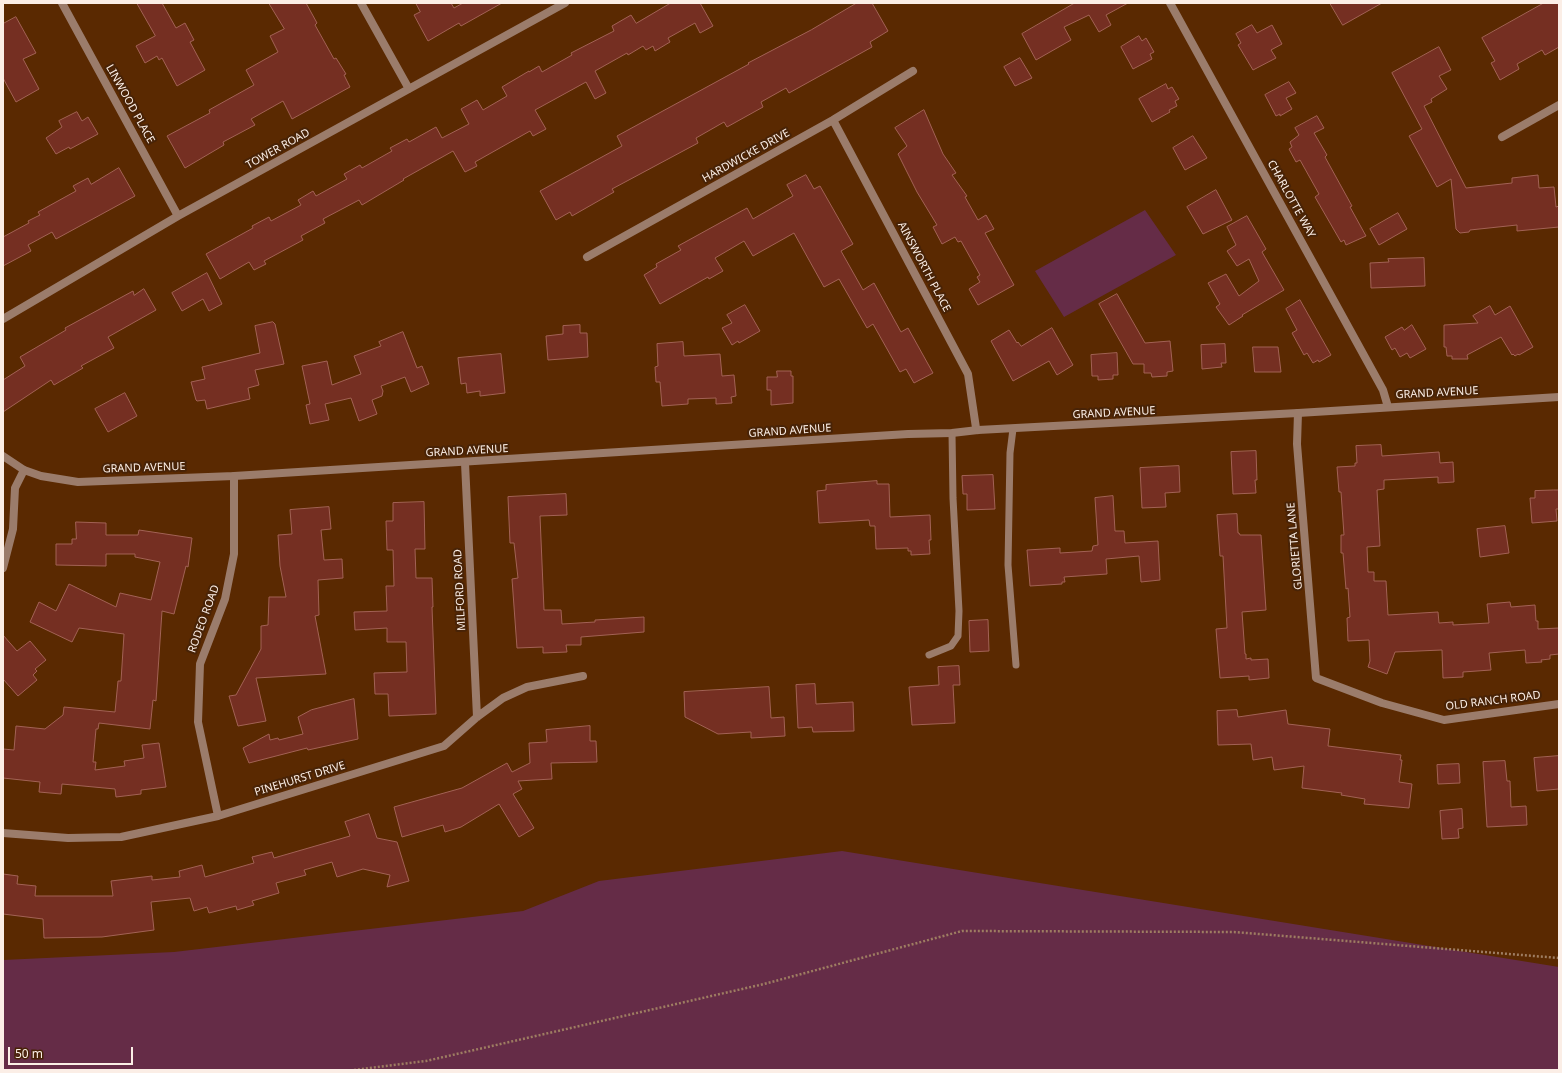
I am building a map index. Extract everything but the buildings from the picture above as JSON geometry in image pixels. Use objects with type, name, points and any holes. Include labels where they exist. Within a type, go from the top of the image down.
[{"type":"street","name":"LINWOOD PLACE","points":[[62,3],[178,216]]},
{"type":"street","points":[[361,3],[409,89]]},
{"type":"street","name":"TOWER ROAD","points":[[3,319],[178,216],[565,3]]},
{"type":"street","name":"CHARLOTTE WAY","points":[[1170,3],[1384,390],[1388,407]]},
{"type":"street","name":"HARDWICKE DRIVE","points":[[587,257],[833,120],[913,71]]},
{"type":"street","points":[[1502,136],[1559,105]]},
{"type":"street","name":"AINSWORTH PLACE","points":[[833,120],[968,374],[976,428],[978,430]]},
{"type":"street","name":"GRAND AVENUE","points":[[3,456],[24,470],[41,476],[78,482],[234,476],[908,434],[952,433],[978,430],[1559,397]]},
{"type":"street","name":"GLORIETTA LANE","points":[[1298,413],[1297,444],[1316,678]]},
{"type":"street","name":"MILFORD ROAD","points":[[465,462],[477,717]]},
{"type":"street","points":[[3,568],[13,529],[15,488],[24,470]]},
{"type":"street","name":"RODEO ROAD","points":[[218,816],[198,722],[200,664],[225,599],[234,554],[234,476]]},
{"type":"street","name":"PINEHURST DRIVE","points":[[3,833],[68,838],[121,837],[218,816],[444,746],[477,717],[503,698],[527,688],[583,676]]},
{"type":"street","name":"OLD RANCH ROAD","points":[[1316,678],[1382,703],[1444,720],[1559,704]]},
{"type":"lane","points":[[1013,429],[1010,453],[1008,565],[1016,665]]},
{"type":"lane","points":[[929,655],[951,646],[958,636],[960,611],[953,498],[952,433]]},
{"type":"path","points":[[354,1070],[441,1058],[764,984],[962,931],[1234,932],[1559,958]]},
{"type":"shaded area","points":[[1145,210],[1176,255],[1064,317],[1035,271]]},
{"type":"shaded area","points":[[842,851],[1559,967],[1559,1070],[3,1070],[3,960],[174,952],[523,911],[599,881]]}]
